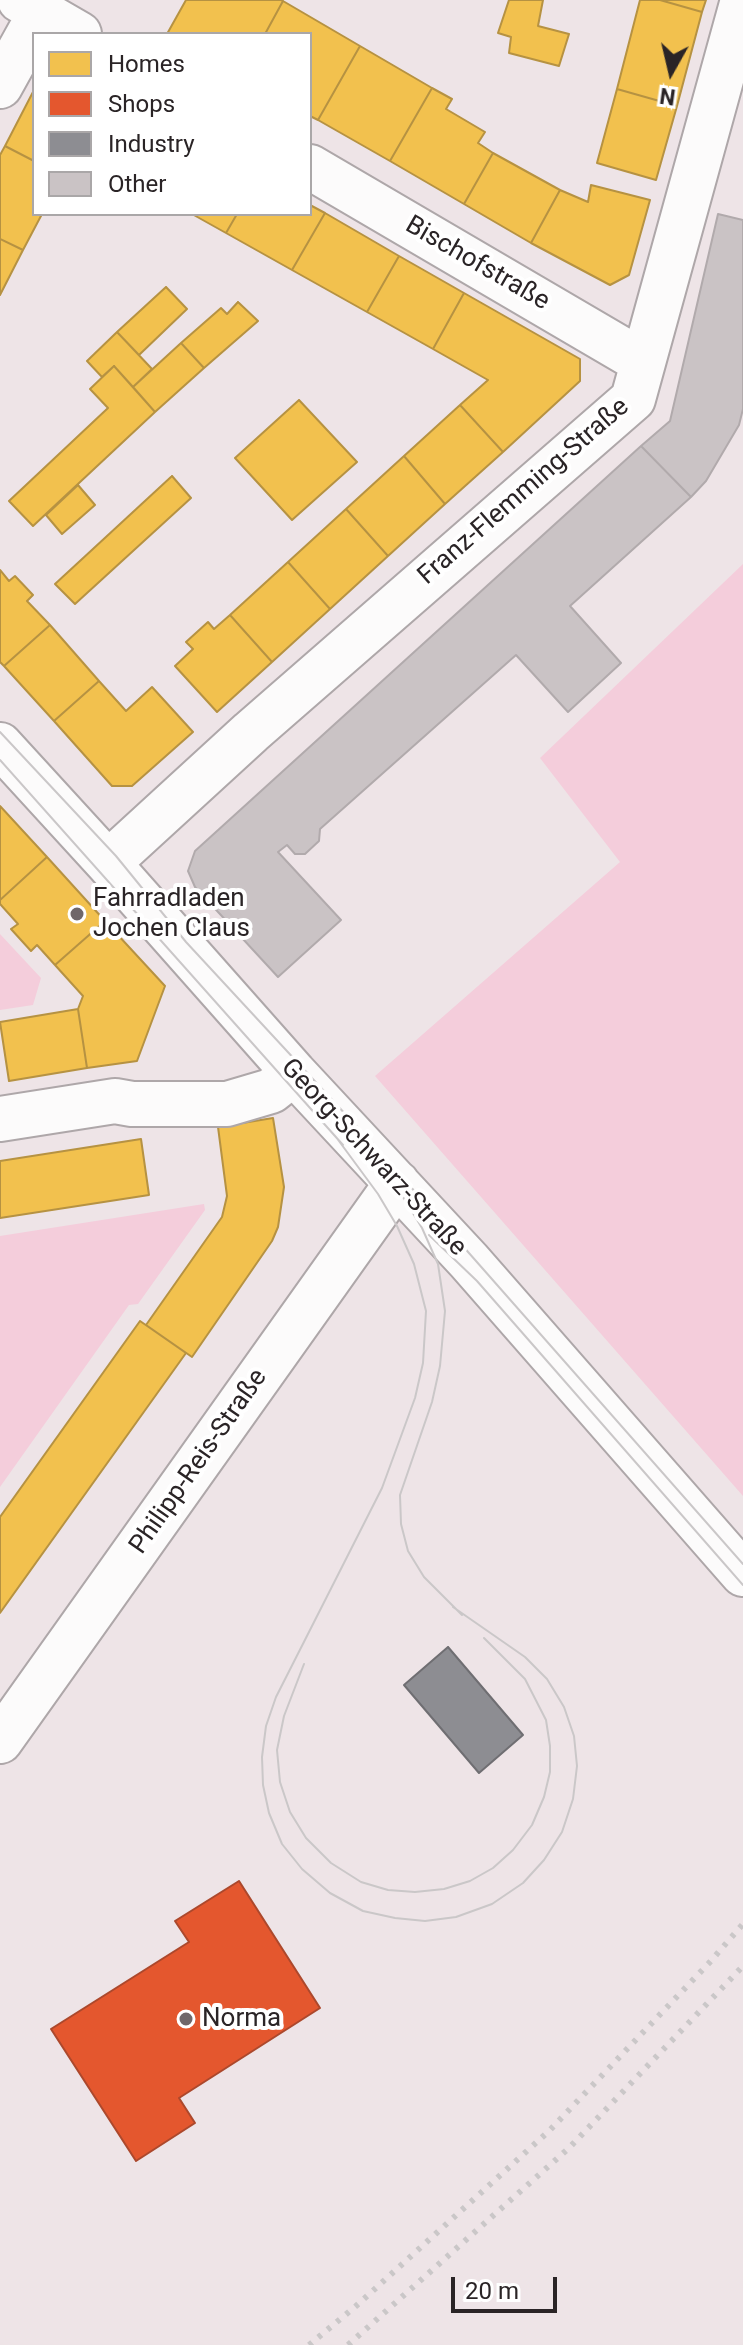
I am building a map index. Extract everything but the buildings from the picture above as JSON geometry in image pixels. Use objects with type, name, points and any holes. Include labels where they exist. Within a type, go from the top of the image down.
[{"type":"street","name":"Franz-Flemming-Straße","points":[[108,863],[251,732],[633,399],[743,0]]},
{"type":"street","points":[[0,86],[31,6],[76,32]]},
{"type":"street","name":"Bischofstraße","points":[[312,168],[643,362]]},
{"type":"street","name":"Georg-Schwarz-Straße","points":[[0,745],[294,1073],[469,1261],[743,1574]]},
{"type":"street","points":[[0,1119],[115,1101],[132,1104],[227,1104],[271,1091],[294,1073]]},
{"type":"street","name":"Philipp-Reis-Straße","points":[[0,1741],[397,1183]]},
{"type":"shaded area","points":[[743,564],[743,1496],[375,1076],[620,862],[540,758]]},
{"type":"shaded area","points":[[0,934],[41,978],[33,1005],[0,1010]]},
{"type":"shaded area","points":[[204,1204],[205,1210],[138,1304],[129,1305],[0,1487],[0,1236]]},
{"type":"tram line","points":[[0,732],[116,856],[186,942],[373,1144]]},
{"type":"tram line","points":[[0,760],[343,1145]]},
{"type":"tram line","points":[[336,1137],[378,1194],[414,1264],[426,1311],[423,1363],[415,1398],[382,1488],[276,1697],[266,1726],[262,1757],[263,1785],[269,1813],[282,1844],[302,1869],[330,1893],[363,1911],[425,1921],[456,1917],[492,1904],[523,1883],[544,1860],[562,1832],[573,1799],[577,1766],[574,1736],[564,1707],[547,1679],[525,1657],[453,1607]]},
{"type":"tram line","points":[[367,1138],[422,1228],[438,1264],[445,1311],[440,1366],[432,1402],[400,1495],[401,1524],[408,1551],[424,1577],[462,1615]]},
{"type":"tram line","points":[[402,1177],[743,1564]]},
{"type":"tram line","points":[[429,1235],[477,1281],[743,1585]]},
{"type":"tram line","points":[[304,1664],[284,1716],[277,1750],[280,1782],[290,1812],[306,1838],[331,1863],[361,1882],[388,1890],[415,1892],[444,1889],[470,1881],[493,1868],[513,1850],[532,1825],[550,1772],[546,1720],[525,1679],[484,1638]]},
{"type":"railway","points":[[309,2345],[549,2131],[743,1924]]},
{"type":"railway","points":[[348,2345],[569,2148],[743,1966]]},
{"type":"place","name":"Fahrradladen Jochen Claus","points":[[77,914]]},
{"type":"place","name":"Norma","points":[[186,2019]]}]
